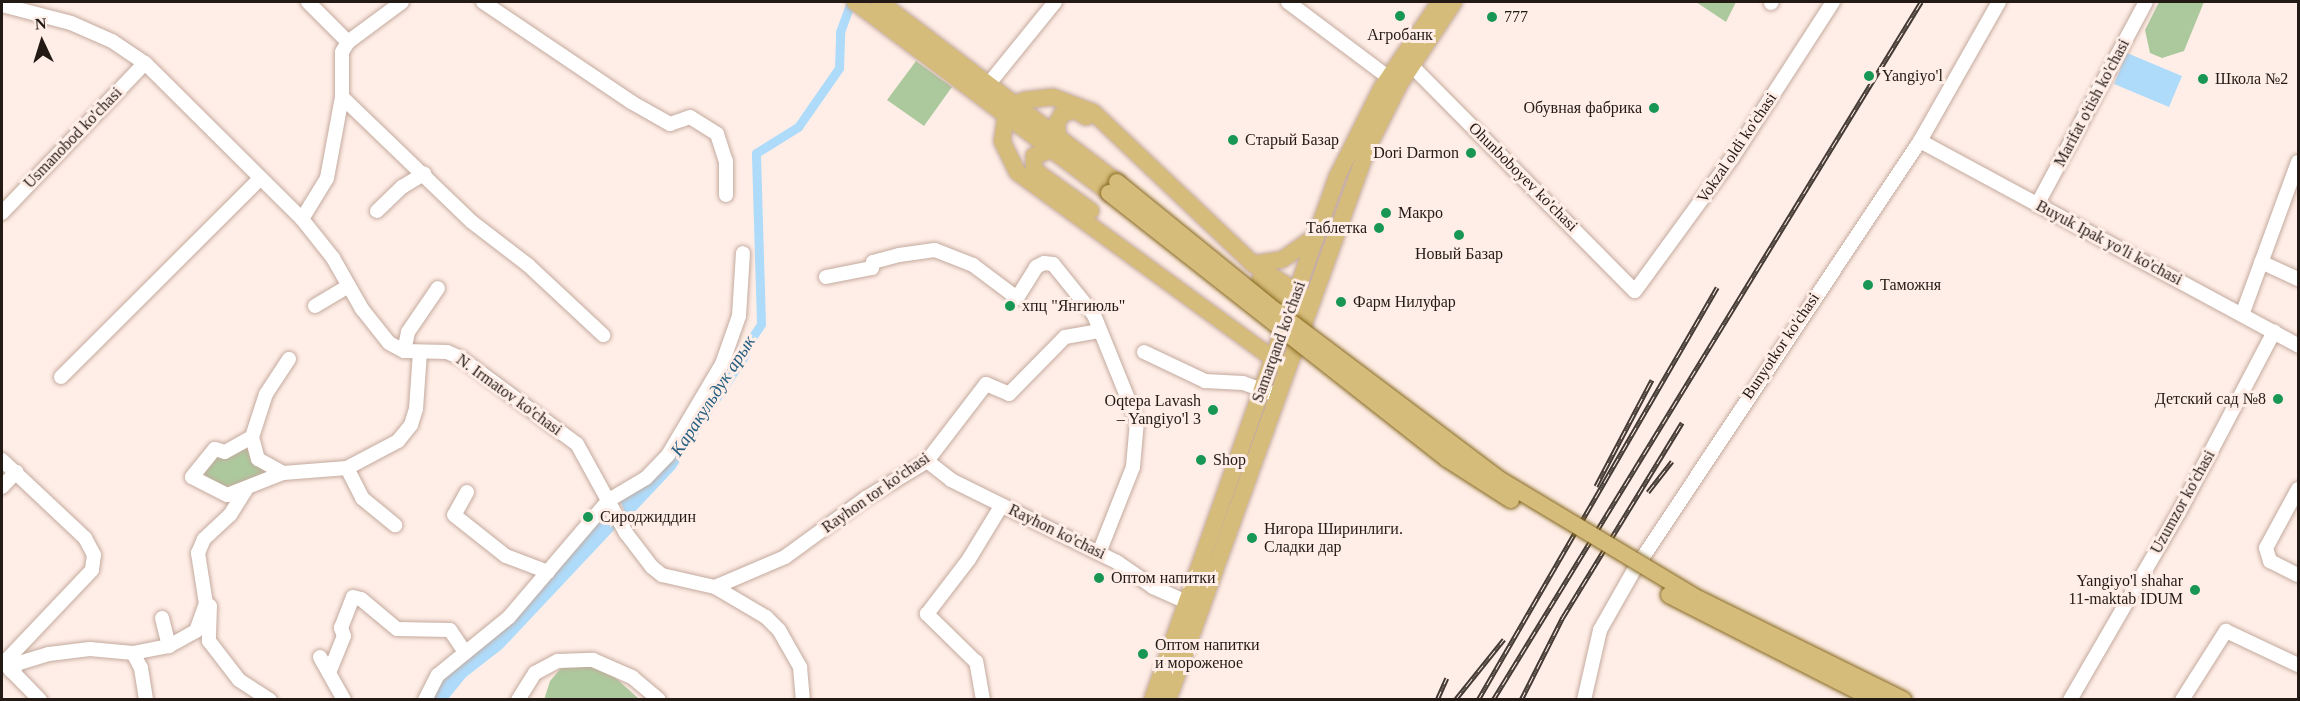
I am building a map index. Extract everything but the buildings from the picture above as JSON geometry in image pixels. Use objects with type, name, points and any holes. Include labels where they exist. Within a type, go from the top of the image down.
[{"type":"main road","points":[[855,2],[881,11],[987,86],[1009,110]]},
{"type":"main road","name":"Samarqand ko'chasi","points":[[1301,304],[1317,236],[1337,177],[1388,77],[1440,2]]},
{"type":"main road","name":"Samarqand ko'chasi","points":[[1168,699],[1269,392],[1301,304],[1368,147],[1411,65],[1454,2]]},
{"type":"main road","points":[[881,11],[1498,479],[1699,599],[1903,699]]},
{"type":"main road","points":[[1281,358],[1017,172],[1002,141],[1009,110],[1025,100],[1053,97],[1093,112],[1253,264],[1301,304]]},
{"type":"main road","points":[[1055,144],[1057,123],[1062,114],[1072,110],[1082,114],[1301,304]]},
{"type":"main road","points":[[1055,144],[1040,150],[1034,156],[1034,170],[1281,358]]},
{"type":"main road","points":[[1113,187],[1281,330],[1491,488],[1695,610],[1875,699]]},
{"type":"main road","points":[[1253,264],[1282,259],[1317,236]]},
{"type":"main road","name":"Samarqand ko'chasi","points":[[1152,699],[1187,602],[1269,392]]},
{"type":"street","points":[[308,2],[348,42]]},
{"type":"street","points":[[302,219],[327,178],[342,97],[342,52],[348,42],[402,2]]},
{"type":"street","points":[[483,2],[631,102],[670,124],[690,117],[717,134],[726,161],[726,195]]},
{"type":"street","points":[[987,86],[1055,2]]},
{"type":"street","points":[[1288,2],[1388,77]]},
{"type":"street","name":"Vokzal oldi ko'chasi","points":[[1635,291],[1732,158],[1833,2]]},
{"type":"street","name":"Bunyotkor ko'chasi","points":[[1584,699],[1600,630],[1634,572],[1920,141],[1999,2]]},
{"type":"street","name":"Marifat o'tish ko'chasi","points":[[2037,205],[2146,2]]},
{"type":"street","points":[[2,4],[71,23],[112,41],[145,63],[259,180],[302,219],[333,258],[375,328],[389,343],[404,351],[408,332],[438,288]]},
{"type":"street","name":"Usmanobod ko'chasi","points":[[2,213],[145,63]]},
{"type":"street","name":"Ohunboboyev ko'chasi","points":[[1411,65],[1635,291]]},
{"type":"street","points":[[342,97],[472,222],[528,265],[603,334]]},
{"type":"street","name":"Buyuk Ipak yo'li ko'chasi","points":[[1920,141],[2298,345]]},
{"type":"street","points":[[2242,315],[2298,162]]},
{"type":"street","points":[[377,211],[402,187],[424,174]]},
{"type":"street","points":[[61,377],[259,180]]},
{"type":"street","points":[[826,278],[872,268],[873,262],[919,251],[935,250],[965,260],[1017,298],[1036,267],[1044,262],[1053,264],[1089,306],[1137,421],[1139,434],[1133,467],[1099,553]]},
{"type":"street","points":[[425,699],[438,675],[509,617],[609,500],[646,478],[668,455],[717,374],[739,330],[743,253]]},
{"type":"street","points":[[2262,262],[2298,279]]},
{"type":"street","points":[[315,306],[348,286]]},
{"type":"street","name":"Rayhon tor ko'chasi","points":[[715,587],[784,557],[866,498],[927,461],[986,384],[1009,394],[1065,337],[1098,331]]},
{"type":"street","name":"Uzumzor ko'chasi","points":[[2070,699],[2179,512],[2274,332]]},
{"type":"street","name":"N. Irmatov ko'chasi","points":[[404,351],[447,352],[461,358],[577,444],[626,533],[662,574],[715,587],[746,602],[779,630],[800,667],[803,699]]},
{"type":"street","points":[[252,437],[225,452],[215,449],[192,477],[227,495],[283,473],[347,468],[387,449],[411,425],[420,352]]},
{"type":"street","points":[[1144,352],[1205,381],[1269,392]]},
{"type":"street","points":[[283,473],[258,459],[252,437],[266,394],[289,359]]},
{"type":"street","points":[[2,460],[85,538],[94,555],[92,570],[4,665]]},
{"type":"street","name":"Rayhon ko'chasi","points":[[927,461],[951,480],[1099,553],[1153,587],[1187,602]]},
{"type":"street","points":[[347,468],[362,498],[395,525]]},
{"type":"street","points":[[2,487],[16,472]]},
{"type":"street","points":[[4,665],[49,654],[90,649],[133,653],[169,646],[196,631],[204,618],[206,604],[198,571],[198,553],[204,538],[230,515],[246,489]]},
{"type":"street","points":[[2298,489],[2266,548],[2270,561],[2298,575]]},
{"type":"street","points":[[467,492],[454,515],[506,556],[548,572]]},
{"type":"street","points":[[983,699],[976,662],[927,614],[969,559],[1002,505]]},
{"type":"street","points":[[198,571],[212,615],[209,641],[239,680],[270,699]]},
{"type":"street","points":[[329,673],[344,636],[341,628],[353,597],[361,599],[397,629],[450,630],[465,652]]},
{"type":"street","points":[[162,618],[169,646]]},
{"type":"street","points":[[2182,699],[2226,631],[2298,665]]},
{"type":"street","points":[[133,653],[141,668],[146,699]]},
{"type":"street","points":[[320,657],[344,699]]},
{"type":"street","points":[[518,699],[535,673],[550,665],[558,661],[593,660],[632,677],[659,699]]},
{"type":"street","points":[[4,665],[40,699]]},
{"type":"green space","points":[[1696,2],[1736,2],[1726,22]]},
{"type":"green space","points":[[2159,2],[2204,2],[2184,51],[2162,58],[2150,53],[2145,30]]},
{"type":"green space","points":[[916,61],[952,87],[924,126],[887,100]]},
{"type":"green space","points":[[249,444],[272,474],[227,490],[200,476],[217,454]]},
{"type":"green space","points":[[580,663],[608,671],[639,699],[544,700],[550,681],[564,665]]},
{"type":"water","points":[[2127,53],[2182,76],[2169,107],[2114,84]]},
{"type":"water","name":"Каракульдук арык","points":[[747,335],[757,337],[749,358],[675,469],[628,519],[620,501],[670,459]]},
{"type":"water","points":[[608,514],[615,529],[502,649],[466,677],[448,699],[427,700],[429,692]]},
{"type":"waterway","name":"Каракульдук арык","points":[[747,345],[761,324],[756,153],[798,127],[839,68],[840,32],[851,2]]},
{"type":"railway","points":[[1493,700],[1921,2]]},
{"type":"railway","points":[[1478,700],[1717,287]]},
{"type":"railway","points":[[1596,486],[1652,380]]},
{"type":"railway","points":[[1521,700],[1563,617],[1682,423]]},
{"type":"railway","points":[[1648,492],[1672,461]]},
{"type":"railway","points":[[1455,700],[1504,639]]},
{"type":"railway","points":[[1437,700],[1447,678]]},
{"type":"place","name":"Агробанк","points":[[1400,16]]},
{"type":"place","name":"777","points":[[1492,17]]},
{"type":"place","name":"Yangiyo'l","points":[[1869,76]]},
{"type":"place","name":"Школа №2","points":[[2203,79]]},
{"type":"place","name":"Обувная фабрика","points":[[1654,108]]},
{"type":"place","name":"Cтарый Базар","points":[[1233,140]]},
{"type":"place","name":"Dori Darmon","points":[[1471,153]]},
{"type":"place","name":"Макро","points":[[1386,213]]},
{"type":"place","name":"Таблетка","points":[[1379,228]]},
{"type":"place","name":"Новый Базар","points":[[1459,235]]},
{"type":"place","name":"Таможня","points":[[1868,285]]},
{"type":"place","name":"Фарм Нилуфар","points":[[1341,302]]},
{"type":"place","name":"хпц \"Янгиюль\"","points":[[1010,306]]},
{"type":"place","name":"Детский сад №8","points":[[2278,399]]},
{"type":"place","name":"Oqtepa Lavash – Yangiyo'l 3","points":[[1213,410]]},
{"type":"place","name":"Shop","points":[[1201,460]]},
{"type":"place","name":"Сироджиддин","points":[[588,517]]},
{"type":"place","name":"Нигора Ширинлиги. Сладки дар","points":[[1252,538]]},
{"type":"place","name":"Оптом напитки","points":[[1099,578]]},
{"type":"place","name":"Yangiyo'l shahar 11-maktab IDUM","points":[[2195,590]]},
{"type":"place","name":"Оптом напитки и мороженое","points":[[1143,654]]}]
